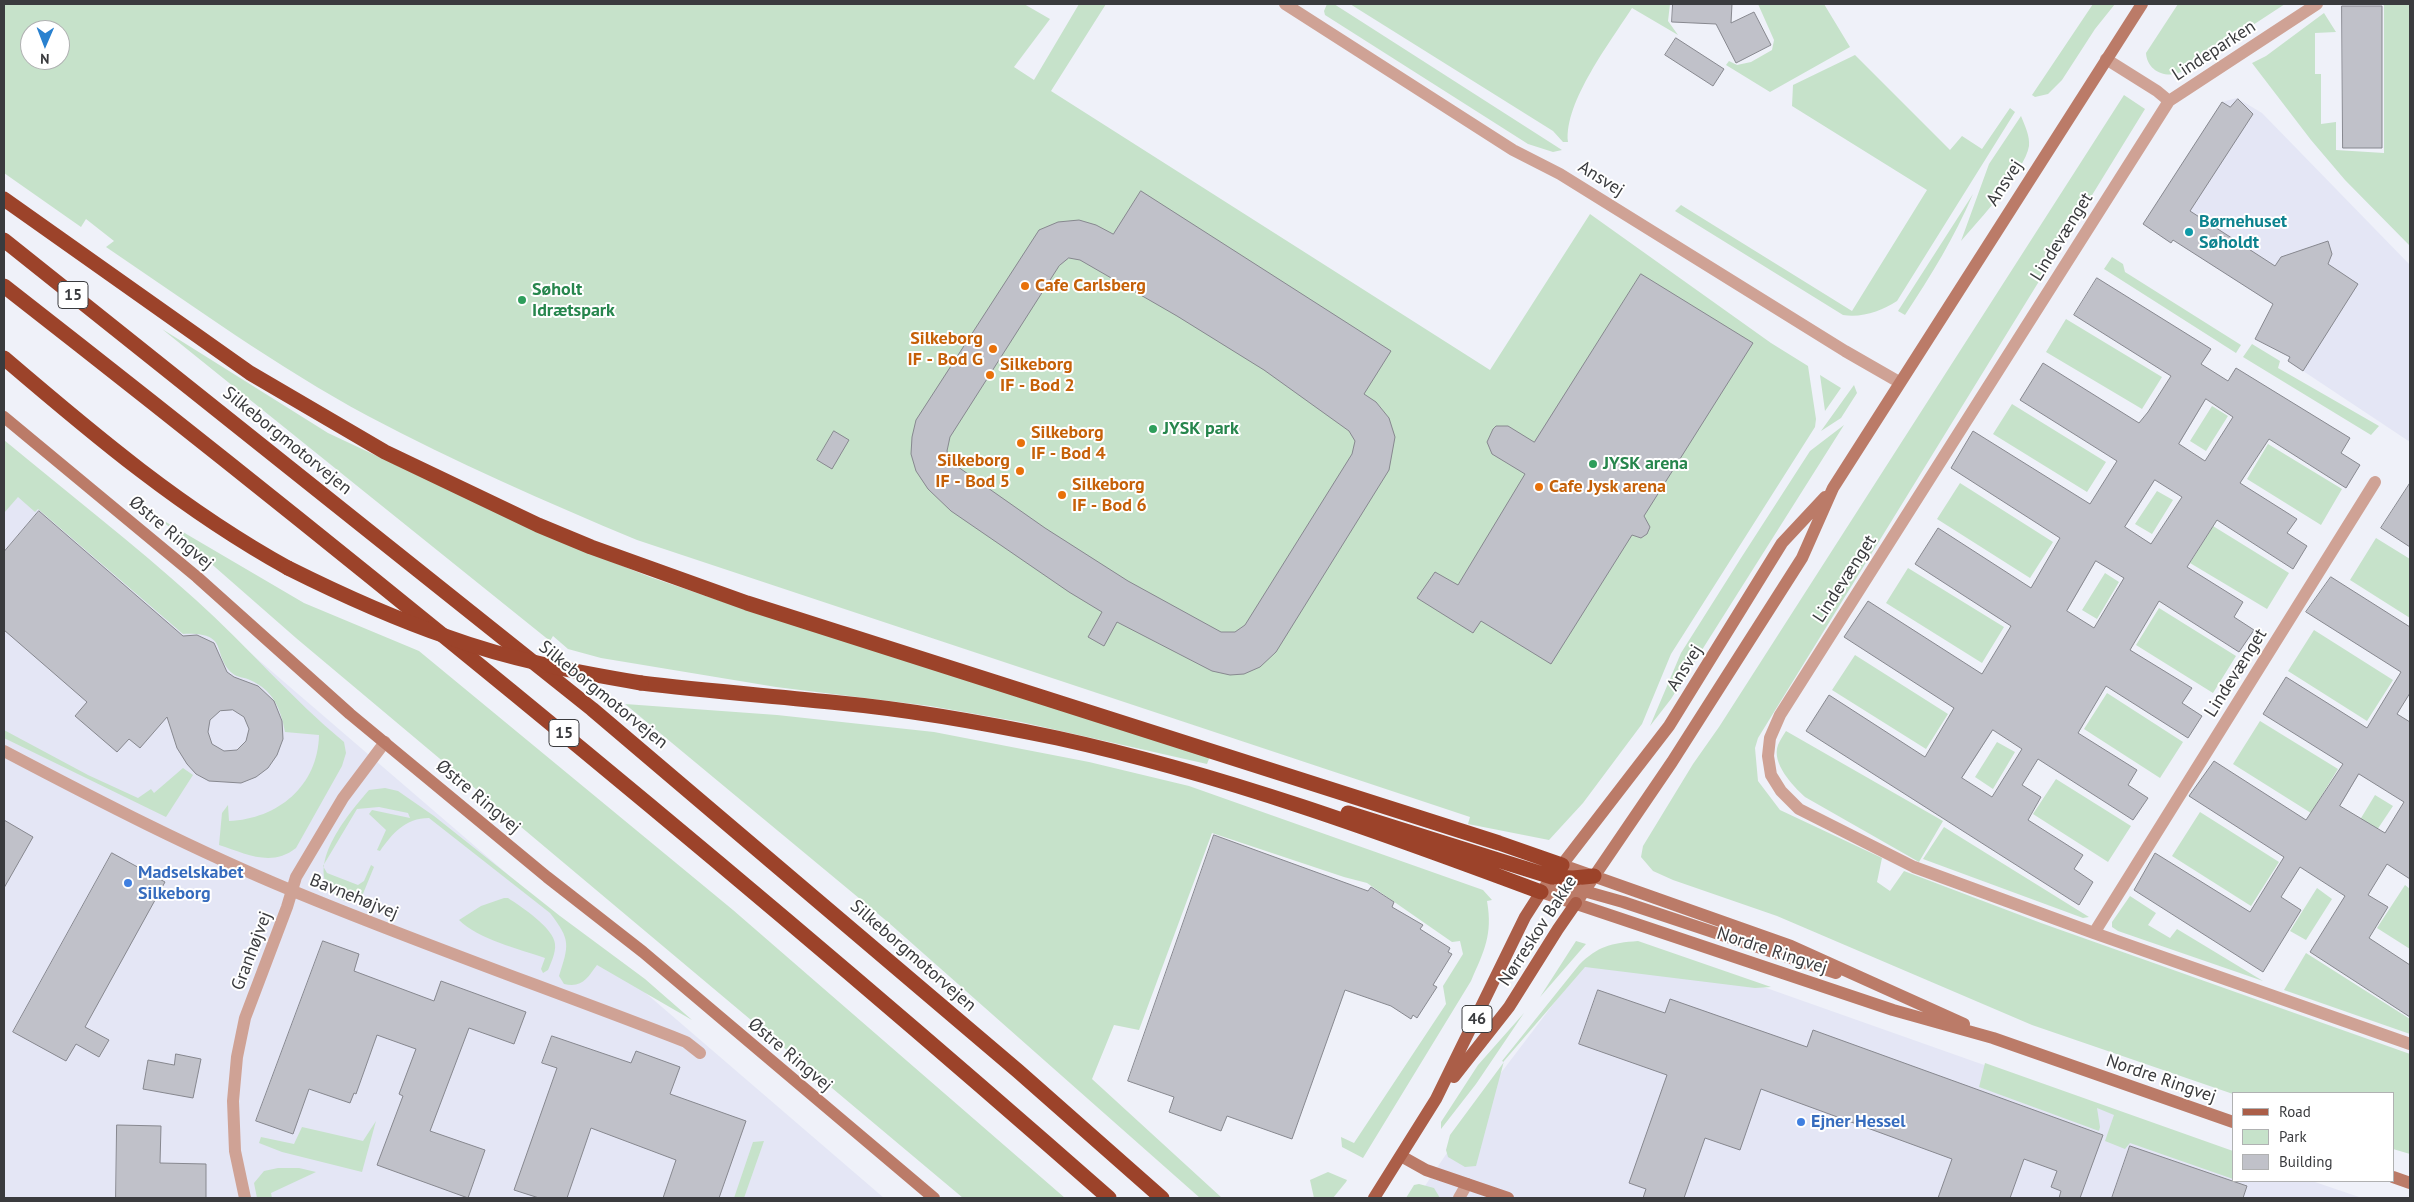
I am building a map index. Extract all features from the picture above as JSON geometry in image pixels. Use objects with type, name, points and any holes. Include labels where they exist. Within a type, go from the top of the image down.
[{"type":"highway","points":[[4,200],[250,373],[385,452],[547,528],[668,576],[747,603],[1499,843],[1562,865]]},
{"type":"highway","name":"Silkeborgmotorvejen","points":[[4,240],[592,709],[1011,1065],[1162,1198]]},
{"type":"highway","name":"15","points":[[4,286],[530,705],[879,998],[1109,1198]]},
{"type":"highway","points":[[4,358],[100,439],[170,494],[248,546],[288,568],[369,606],[449,638],[562,669],[641,683],[842,703],[925,714],[1110,750],[1228,783],[1324,806],[1403,829],[1552,878],[1594,876]]},
{"type":"highway","points":[[1228,783],[1541,892]]},
{"type":"main road","name":"Ansvej","points":[[1594,876],[1672,762],[1802,558],[1833,488],[2142,4]]},
{"type":"main road","name":"Østre Ringvej","points":[[4,417],[198,577],[350,714],[546,877],[643,952],[934,1198]]},
{"type":"main road","name":"Ansvej","points":[[1562,865],[1669,726],[1782,543],[1833,488]]},
{"type":"main road","name":"Nordre Ringvej","points":[[1562,865],[1791,946],[1902,994],[1993,1038]]},
{"type":"main road","name":"Nørreskov Bakke","points":[[1374,1198],[1436,1099],[1525,918],[1541,892],[1562,865]]},
{"type":"main road","name":"Nørreskov Bakke","points":[[1436,1099],[1509,1007],[1594,876]]},
{"type":"main road","points":[[1541,892],[1584,891],[1623,902],[1902,994]]},
{"type":"main road","name":"Nordre Ringvej","points":[[1541,892],[1893,1010],[1993,1038],[2232,1122]]},
{"type":"main road","points":[[1401,1156],[1426,1170],[1508,1198]]},
{"type":"main road","points":[[2394,1177],[2410,1183]]},
{"type":"street","name":"Ansvej","points":[[1285,4],[1512,150],[1560,174],[1899,382]]},
{"type":"street","name":"Lindeparken","points":[[2106,59],[2158,91],[2169,101],[2317,4]]},
{"type":"street","name":"Lindevænget","points":[[2169,101],[1779,717],[1770,738],[1768,756],[1771,775],[1781,791],[1799,809],[1914,867],[2094,933],[2410,1044]]},
{"type":"street","name":"Lindevænget","points":[[2094,933],[2375,482]]},
{"type":"street","name":"Granhøjvej","points":[[245,1198],[235,1151],[232,1101],[237,1057],[245,1018],[296,877],[343,798],[385,742]]},
{"type":"street","name":"Bavnehøjvej","points":[[4,750],[151,828],[292,891],[435,948],[686,1042],[700,1053]]},
{"type":"street","points":[[1459,1198],[1467,1184]]},
{"type":"shaded area","points":[[2237,98],[2262,113],[2410,265],[2410,442],[2288,361],[2292,354],[2294,318],[2173,240],[2171,243],[2143,224],[2222,102]]},
{"type":"shaded area","points":[[4,441],[884,1198],[4,1198]]},
{"type":"shaded area","points":[[1586,961],[1724,973],[2232,1153],[2232,1182],[2315,1182],[2362,1198],[1417,1198],[1494,1082]]},
{"type":"green space","points":[[4,4],[1024,4],[1050,19],[1014,67],[1034,80],[1079,4],[1106,4],[1051,91],[1490,370],[1590,214],[1771,343],[1808,366],[1816,419],[1815,427],[1671,654],[1642,724],[1583,803],[1549,840],[1468,824],[1470,817],[637,540],[467,465],[401,433],[334,397],[235,335],[106,247],[114,241],[86,219],[81,227],[4,173]]},
{"type":"green space","points":[[1327,4],[1334,4],[1562,150],[1553,152],[1528,144],[1325,15],[1324,11]]},
{"type":"green space","points":[[1350,4],[1670,4],[1668,21],[1678,35],[1632,8],[1601,54],[1581,91],[1573,109],[1568,142],[1563,142],[1553,131]]},
{"type":"green space","points":[[1758,4],[1824,4],[1850,47],[1770,92],[1726,65],[1729,61],[1737,65],[1751,62],[1772,50],[1774,40]]},
{"type":"green space","points":[[2093,4],[2115,4],[2095,29],[2062,80],[2048,94],[2035,97],[2032,95]]},
{"type":"green space","points":[[2178,4],[2285,4],[2181,72],[2169,75],[2154,69],[2147,59],[2146,53]]},
{"type":"green space","points":[[2384,4],[2410,4],[2410,246],[2345,180],[2311,140],[2252,63],[2266,56],[2324,13],[2336,32],[2315,33],[2315,74],[2321,74],[2321,124],[2336,122],[2336,150],[2384,153]]},
{"type":"green space","points":[[1855,55],[1950,150],[1962,136],[1982,149],[2010,108],[2015,112],[1897,301],[1871,313],[1850,316],[1843,315],[1675,211],[1681,205],[1852,311],[1927,190],[1792,106],[1793,85]]},
{"type":"green space","points":[[2124,95],[2145,109],[1758,738],[1755,748],[1758,781],[1780,810],[1882,858],[1877,882],[1890,891],[1904,871],[2041,923],[2410,1054],[2410,1154],[2394,1149],[2394,1092],[2232,1092],[2232,1094],[2032,1025],[1777,916],[1673,880],[1653,871],[1641,857],[1643,846],[1693,764],[1719,727]]},
{"type":"green space","points":[[2021,116],[2029,138],[2026,156],[2010,182],[1961,241],[1989,164]]},
{"type":"green space","points":[[1973,194],[1950,241],[1915,300],[1905,315],[1898,311]]},
{"type":"green space","points":[[2112,257],[2123,264],[2125,272],[2241,345],[2236,353],[2104,269]]},
{"type":"green space","points":[[2066,319],[2162,377],[2142,409],[2046,352]]},
{"type":"green space","points":[[162,329],[328,433],[545,535],[650,577],[762,615],[1210,756],[1207,764],[1021,722],[930,706],[776,687],[601,658],[568,649],[553,636],[550,641]]},
{"type":"green space","points":[[2252,344],[2280,361],[2278,368],[2379,426],[2371,435],[2243,357]]},
{"type":"green space","points":[[1820,375],[1841,388],[1825,411]]},
{"type":"green space","points":[[1854,385],[1857,393],[1841,418],[1821,431]]},
{"type":"green space","points":[[2012,404],[2106,462],[2087,492],[1993,434]]},
{"type":"green space","points":[[2212,406],[2228,416],[2206,451],[2190,441]]},
{"type":"green space","points":[[1844,425],[1671,699],[1650,726],[1681,653],[1741,558],[1810,451]]},
{"type":"green space","points":[[4,440],[173,579],[306,708],[344,742],[346,753],[342,766],[296,848],[287,854],[268,858],[248,855],[219,845],[222,813],[228,805],[229,821],[247,819],[264,814],[292,796],[303,784],[311,770],[317,753],[319,735],[285,732],[275,701],[258,684],[232,673],[222,659],[214,640],[198,634],[183,634],[38,509],[35,512],[18,497],[4,513]]},
{"type":"green space","points":[[2268,444],[2342,489],[2321,525],[2247,479]]},
{"type":"green space","points":[[1960,483],[2053,542],[2030,578],[1937,519]]},
{"type":"green space","points":[[2157,491],[2173,500],[2152,534],[2135,524]]},
{"type":"green space","points":[[159,518],[304,603],[419,651],[733,910],[1065,1198],[963,1198],[296,638]]},
{"type":"green space","points":[[2213,526],[2289,573],[2267,609],[2190,563]]},
{"type":"green space","points":[[2376,538],[2410,559],[2410,618],[2350,580]]},
{"type":"green space","points":[[1908,568],[2004,627],[1982,663],[1886,603]]},
{"type":"green space","points":[[2105,573],[2119,582],[2097,619],[2082,610]]},
{"type":"green space","points":[[2159,608],[2236,656],[2213,693],[2136,645]]},
{"type":"green space","points":[[2314,630],[2393,680],[2367,721],[2288,671]]},
{"type":"green space","points":[[1855,655],[1948,714],[1926,749],[1832,690]]},
{"type":"green space","points":[[2107,693],[2183,742],[2160,778],[2084,729]]},
{"type":"green space","points":[[625,704],[777,715],[934,732],[1089,762],[1189,786],[1483,890],[1492,900],[1487,901],[1489,924],[1486,942],[1471,981],[1363,1158],[1342,1147],[1341,1137],[1354,1143],[1446,1004],[1443,986],[1463,954],[1460,941],[1452,942],[1367,883],[1212,833],[1139,1030],[1114,1025],[1092,1079],[1222,1198],[1200,1198],[889,923]]},
{"type":"green space","points":[[2260,721],[2338,769],[2311,813],[2233,764]]},
{"type":"green space","points":[[4,730],[88,775],[138,798],[151,789],[154,793],[183,768],[193,775],[166,817],[4,738]]},
{"type":"green space","points":[[1786,731],[1943,821],[1919,862],[1805,797],[1784,774],[1780,766],[1777,752],[1778,745]]},
{"type":"green space","points":[[1997,742],[2015,752],[1993,789],[1975,777]]},
{"type":"green space","points":[[2056,779],[2131,826],[2108,862],[2033,814]]},
{"type":"green space","points":[[385,788],[398,791],[434,816],[560,916],[645,979],[692,1020],[597,965],[584,981],[576,985],[564,984],[559,976],[565,957],[565,937],[550,913],[429,818],[413,821],[400,828],[380,851],[377,850],[386,830],[369,814],[372,810],[410,818],[408,813],[379,807],[357,809],[325,863],[327,853],[342,824],[369,790]]},
{"type":"green space","points":[[2375,795],[2393,806],[2365,848],[2349,838]]},
{"type":"green space","points":[[2200,812],[2279,862],[2251,906],[2172,856]]},
{"type":"green space","points":[[1944,827],[2089,917],[2083,918],[1923,859]]},
{"type":"green space","points":[[371,865],[374,867],[360,901],[352,902],[344,901],[332,892],[325,880],[324,868],[327,873],[358,885],[364,881]]},
{"type":"green space","points":[[2405,885],[2410,889],[2410,949],[2377,928]]},
{"type":"green space","points":[[2317,888],[2332,899],[2306,940],[2290,931]]},
{"type":"green space","points":[[2130,896],[2156,913],[2148,925],[2170,938],[2177,929],[2263,981],[2118,931],[2112,927],[2112,922]]},
{"type":"green space","points":[[508,898],[536,918],[553,938],[555,944],[554,954],[548,970],[543,973],[541,969],[545,958],[488,938],[467,927],[459,920],[481,906]]},
{"type":"green space","points":[[1576,941],[1586,944],[1540,997]]},
{"type":"green space","points":[[1638,941],[1771,987],[1755,988],[1585,967],[1504,1062],[1502,1061],[1579,965],[1592,954],[1612,944]]},
{"type":"green space","points":[[2306,953],[2410,1019],[2410,1034],[2284,990]]},
{"type":"green space","points":[[1524,1013],[1476,1084],[1441,1129],[1441,1122],[1478,1065]]},
{"type":"green space","points":[[1504,1063],[1476,1166],[1465,1167],[1448,1157],[1446,1150],[1450,1135]]},
{"type":"green space","points":[[1985,1063],[2232,1151],[2232,1179],[2130,1143],[2125,1149],[2105,1141],[2114,1115],[2097,1108],[2099,1131],[1979,1087]]},
{"type":"green space","points":[[376,1121],[362,1172],[282,1152],[259,1143],[261,1137],[294,1144],[302,1127],[363,1141]]},
{"type":"green space","points":[[764,1141],[744,1198],[734,1198],[753,1142]]},
{"type":"green space","points":[[278,1168],[299,1168],[316,1172],[271,1193],[272,1198],[257,1198],[254,1183],[264,1171]]},
{"type":"green space","points":[[1328,1172],[1347,1180],[1333,1198],[1314,1198],[1310,1180]]},
{"type":"green space","points":[[1419,1184],[1434,1188],[1440,1198],[1406,1198],[1414,1185]]},
{"type":"building","points":[[1673,4],[1732,4],[1731,23],[1754,12],[1771,45],[1736,63],[1716,24],[1672,22]]},
{"type":"building","points":[[2342,6],[2382,6],[2382,148],[2343,148]]},
{"type":"building","points":[[1676,38],[1724,69],[1713,86],[1665,55]]},
{"type":"building","name":"Børnehuset Søholdt","points":[[2238,99],[2253,114],[2190,211],[2275,266],[2281,257],[2328,241],[2332,254],[2328,264],[2358,284],[2303,371],[2288,361],[2290,357],[2255,339],[2273,304],[2173,240],[2171,243],[2143,224],[2222,102],[2230,107]]},
{"type":"building","points":[[1141,191],[1391,351],[1364,394],[1376,402],[1389,418],[1395,437],[1389,470],[1276,652],[1260,667],[1244,674],[1230,675],[1212,671],[1117,622],[1104,646],[1088,637],[1102,612],[1069,592],[951,511],[928,489],[916,471],[911,454],[916,420],[1039,230],[1058,222],[1079,220],[1096,225],[1113,234]],"holes":[[[1069,258],[1080,260],[1177,316],[1264,370],[1349,431],[1355,441],[1352,454],[1245,625],[1235,632],[1221,632],[1128,581],[1045,528],[951,462],[947,451],[950,437],[1059,266]]]},
{"type":"building","name":"JYSK arena","points":[[1641,274],[1753,343],[1644,516],[1650,527],[1647,534],[1641,538],[1632,535],[1551,664],[1481,621],[1473,633],[1417,598],[1435,572],[1458,585],[1525,474],[1492,454],[1487,442],[1493,429],[1496,426],[1508,426],[1534,442]]},
{"type":"building","points":[[2097,278],[2211,349],[2201,364],[2228,381],[2236,368],[2350,438],[2341,453],[2360,465],[2346,488],[2269,439],[2240,483],[2297,519],[2287,533],[2307,546],[2293,569],[2217,520],[2187,567],[2243,602],[2234,617],[2254,630],[2239,652],[2159,601],[2130,650],[2192,688],[2182,703],[2202,716],[2188,738],[2106,686],[2078,733],[2137,770],[2128,785],[2148,798],[2133,820],[2038,759],[2022,785],[2041,797],[2028,820],[2083,855],[2074,869],[2093,882],[2079,905],[1806,731],[1829,695],[1925,757],[1954,708],[1844,637],[1868,601],[1982,674],[2011,626],[1915,564],[1938,528],[2031,588],[2060,538],[1951,468],[1973,431],[2090,504],[2117,461],[2020,400],[2043,363],[2139,423],[2171,376],[2074,315]],"holes":[[[2206,399],[2233,417],[2205,461],[2179,444]],[[2155,480],[2182,497],[2151,544],[2125,527]],[[2096,561],[2124,578],[2094,628],[2067,611]],[[1993,730],[2022,749],[1992,797],[1962,778]]]},
{"type":"building","points":[[834,431],[849,440],[832,469],[817,460]]},
{"type":"building","points":[[2410,483],[2410,547],[2381,528]]},
{"type":"building","points":[[39,511],[183,636],[197,635],[214,643],[227,672],[234,677],[258,686],[274,701],[282,721],[283,739],[277,755],[268,768],[256,777],[241,783],[209,781],[196,774],[187,764],[177,748],[167,717],[140,748],[129,739],[117,752],[75,716],[87,702],[4,630],[4,552]],"holes":[[[233,710],[244,717],[249,729],[246,741],[237,750],[224,751],[212,744],[208,732],[210,720],[220,711]]]},
{"type":"building","points":[[2331,577],[2410,627],[2410,693],[2397,714],[2410,722],[2410,879],[2387,864],[2368,895],[2388,907],[2369,938],[2410,965],[2410,1017],[2310,952],[2345,896],[2300,867],[2281,897],[2301,910],[2263,972],[2134,890],[2155,853],[2250,912],[2284,857],[2189,796],[2214,761],[2306,820],[2343,764],[2263,714],[2286,677],[2367,728],[2401,672],[2306,612]],"holes":[[[2359,774],[2404,802],[2385,833],[2340,806]]]},
{"type":"building","points":[[4,820],[33,837],[4,888]]},
{"type":"building","points":[[1214,835],[1368,891],[1371,887],[1394,902],[1392,907],[1423,925],[1420,929],[1450,948],[1448,952],[1452,954],[1433,985],[1437,987],[1417,1018],[1413,1015],[1411,1019],[1391,1006],[1345,990],[1292,1139],[1227,1116],[1221,1131],[1169,1112],[1174,1097],[1128,1081]]},
{"type":"building","points":[[112,853],[165,882],[85,1027],[109,1040],[99,1057],[76,1044],[66,1061],[13,1032]]},
{"type":"building","points":[[323,941],[359,954],[354,971],[434,1001],[441,981],[526,1012],[514,1044],[469,1028],[430,1131],[485,1150],[468,1198],[377,1165],[403,1096],[399,1094],[416,1049],[377,1035],[356,1094],[354,1093],[350,1103],[309,1089],[293,1134],[256,1121]]},
{"type":"building","points":[[1598,990],[1665,1013],[1670,999],[1807,1047],[1813,1030],[2103,1135],[2080,1198],[2059,1198],[2061,1191],[2051,1187],[2057,1171],[2024,1159],[2010,1198],[1938,1198],[1952,1159],[1761,1089],[1740,1150],[1705,1138],[1684,1198],[1643,1198],[1646,1189],[1629,1183],[1667,1075],[1579,1044]]},
{"type":"building","points":[[552,1036],[631,1063],[636,1051],[680,1067],[670,1094],[746,1121],[719,1198],[663,1198],[676,1160],[591,1128],[567,1198],[539,1198],[514,1190],[557,1068],[542,1063]]},
{"type":"building","points":[[176,1054],[201,1059],[193,1098],[143,1089],[148,1060],[174,1065]]},
{"type":"building","points":[[117,1125],[161,1126],[160,1163],[206,1164],[206,1198],[116,1198]]},
{"type":"building","points":[[2130,1146],[2247,1186],[2243,1198],[2112,1198]]},
{"type":"place","name":"Børnehuset Søholdt","points":[[2189,232]]},
{"type":"place","name":"Cafe Carlsberg","points":[[1025,286]]},
{"type":"place","name":"Søholt Idrætspark","points":[[522,300]]},
{"type":"place","name":"Silkeborg IF - Bod G","points":[[993,349]]},
{"type":"place","name":"Silkeborg IF - Bod 2","points":[[990,375]]},
{"type":"place","name":"JYSK park","points":[[1153,429]]},
{"type":"place","name":"Silkeborg IF - Bod 4","points":[[1021,443]]},
{"type":"place","name":"JYSK arena","points":[[1593,464]]},
{"type":"place","name":"Silkeborg IF - Bod 5","points":[[1020,471]]},
{"type":"place","name":"Cafe Jysk arena","points":[[1539,487]]},
{"type":"place","name":"Silkeborg IF - Bod 6","points":[[1062,495]]},
{"type":"place","name":"Madselskabet Silkeborg","points":[[128,883]]},
{"type":"place","name":"Ejner Hessel","points":[[1801,1122]]}]
